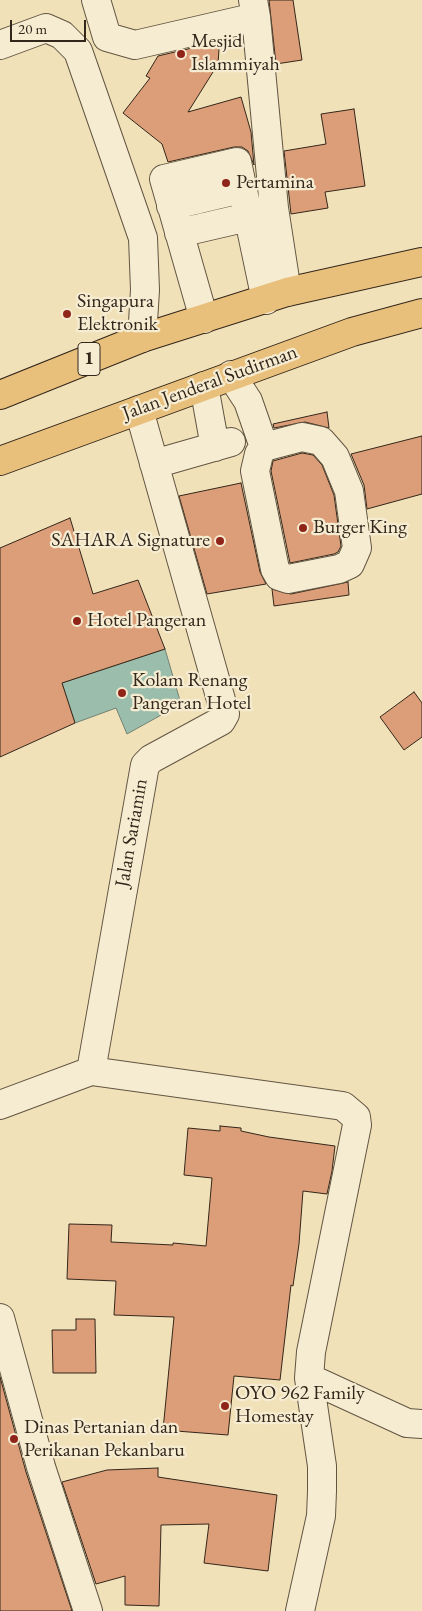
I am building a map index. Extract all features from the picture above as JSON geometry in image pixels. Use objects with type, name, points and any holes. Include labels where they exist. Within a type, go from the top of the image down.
[{"type":"main road","points":[[192,323],[276,296],[422,262]]},
{"type":"main road","name":"Jalan Jenderal Sudirman","points":[[0,461],[107,420],[352,332],[422,313]]},
{"type":"main road","name":"1","points":[[0,395],[142,338],[192,323]]},
{"type":"street","points":[[96,0],[106,37],[135,45],[254,8],[274,208],[276,296]]},
{"type":"street","points":[[0,45],[46,28],[62,35],[78,51],[143,238],[145,290],[142,338]]},
{"type":"street","points":[[192,323],[179,233],[164,179],[237,162],[248,217],[276,296]]},
{"type":"street","points":[[179,233],[248,217]]},
{"type":"street","points":[[231,375],[248,401],[264,447]]},
{"type":"street","points":[[154,464],[223,445],[204,386]]},
{"type":"street","name":"Jalan Sariamin","points":[[91,1071],[145,765],[151,758],[220,721],[225,714],[139,410]]},
{"type":"street","points":[[302,437],[321,441],[335,457],[349,491],[358,548],[350,564],[339,569],[288,580],[279,576],[275,569],[255,471],[259,454],[264,447],[302,437]]},
{"type":"street","points":[[0,1105],[91,1071],[343,1106],[356,1117],[357,1125],[311,1352],[309,1378],[322,1466],[322,1491],[320,1516],[300,1611]]},
{"type":"street","points":[[0,1318],[41,1467],[88,1611]]},
{"type":"street","points":[[309,1378],[407,1423],[422,1424]]},
{"type":"shaded area","name":"Kolam Renang Pangeran Hotel","points":[[165,649],[181,704],[127,734],[116,708],[75,723],[62,683]]},
{"type":"building","points":[[269,0],[293,0],[302,60],[276,64]]},
{"type":"building","points":[[213,43],[219,49],[218,64],[188,112],[241,97],[251,132],[254,165],[248,151],[242,147],[234,147],[168,162],[162,144],[123,113],[150,78],[146,76],[158,56]]},
{"type":"building","points":[[354,109],[365,186],[325,192],[328,208],[291,214],[284,151],[326,144],[321,114]]},
{"type":"building","points":[[327,412],[329,428],[305,422],[274,428],[273,424]]},
{"type":"building","points":[[422,436],[422,494],[367,509],[364,485],[351,454]]},
{"type":"building","points":[[302,453],[313,455],[322,465],[334,495],[341,546],[338,552],[334,554],[290,563],[271,471],[273,461]]},
{"type":"building","name":"SAHARA Signature","points":[[241,483],[260,572],[266,584],[207,594],[179,496]]},
{"type":"building","name":"Hotel Pangeran","points":[[70,518],[93,594],[138,580],[165,649],[62,683],[75,723],[0,757],[0,548]]},
{"type":"building","points":[[348,582],[349,595],[274,606],[272,589],[291,594]]},
{"type":"building","points":[[414,692],[422,703],[422,737],[404,750],[380,717]]},
{"type":"building","points":[[220,1126],[241,1128],[241,1131],[269,1137],[335,1146],[332,1171],[327,1194],[303,1191],[299,1244],[293,1286],[291,1285],[280,1380],[234,1376],[228,1435],[163,1430],[174,1317],[114,1315],[116,1281],[67,1279],[69,1224],[112,1225],[111,1242],[173,1245],[173,1243],[206,1246],[212,1178],[184,1175],[188,1128],[220,1131]]},
{"type":"building","points":[[76,1319],[95,1319],[96,1373],[53,1373],[52,1330],[76,1330]]},
{"type":"building","name":"Dinas Pertanian dan Perikanan Pekanbaru","points":[[0,1377],[26,1472],[72,1611],[0,1611]]},
{"type":"building","points":[[158,1468],[158,1477],[277,1495],[268,1571],[204,1563],[209,1524],[161,1525],[159,1606],[125,1605],[125,1576],[96,1584],[62,1482],[107,1470]]},
{"type":"place","name":"Mesjid Islammiyah","points":[[181,54]]},
{"type":"place","name":"Pertamina","points":[[226,183]]},
{"type":"place","name":"Singapura Elektronik","points":[[67,314]]},
{"type":"place","name":"Burger King","points":[[303,528]]},
{"type":"place","name":"SAHARA Signature","points":[[220,541]]},
{"type":"place","name":"Hotel Pangeran","points":[[77,621]]},
{"type":"place","name":"Kolam Renang Pangeran Hotel","points":[[122,693]]},
{"type":"place","name":"OYO 962 Family Homestay","points":[[225,1406]]},
{"type":"place","name":"Dinas Pertanian dan Perikanan Pekanbaru","points":[[14,1439]]}]
